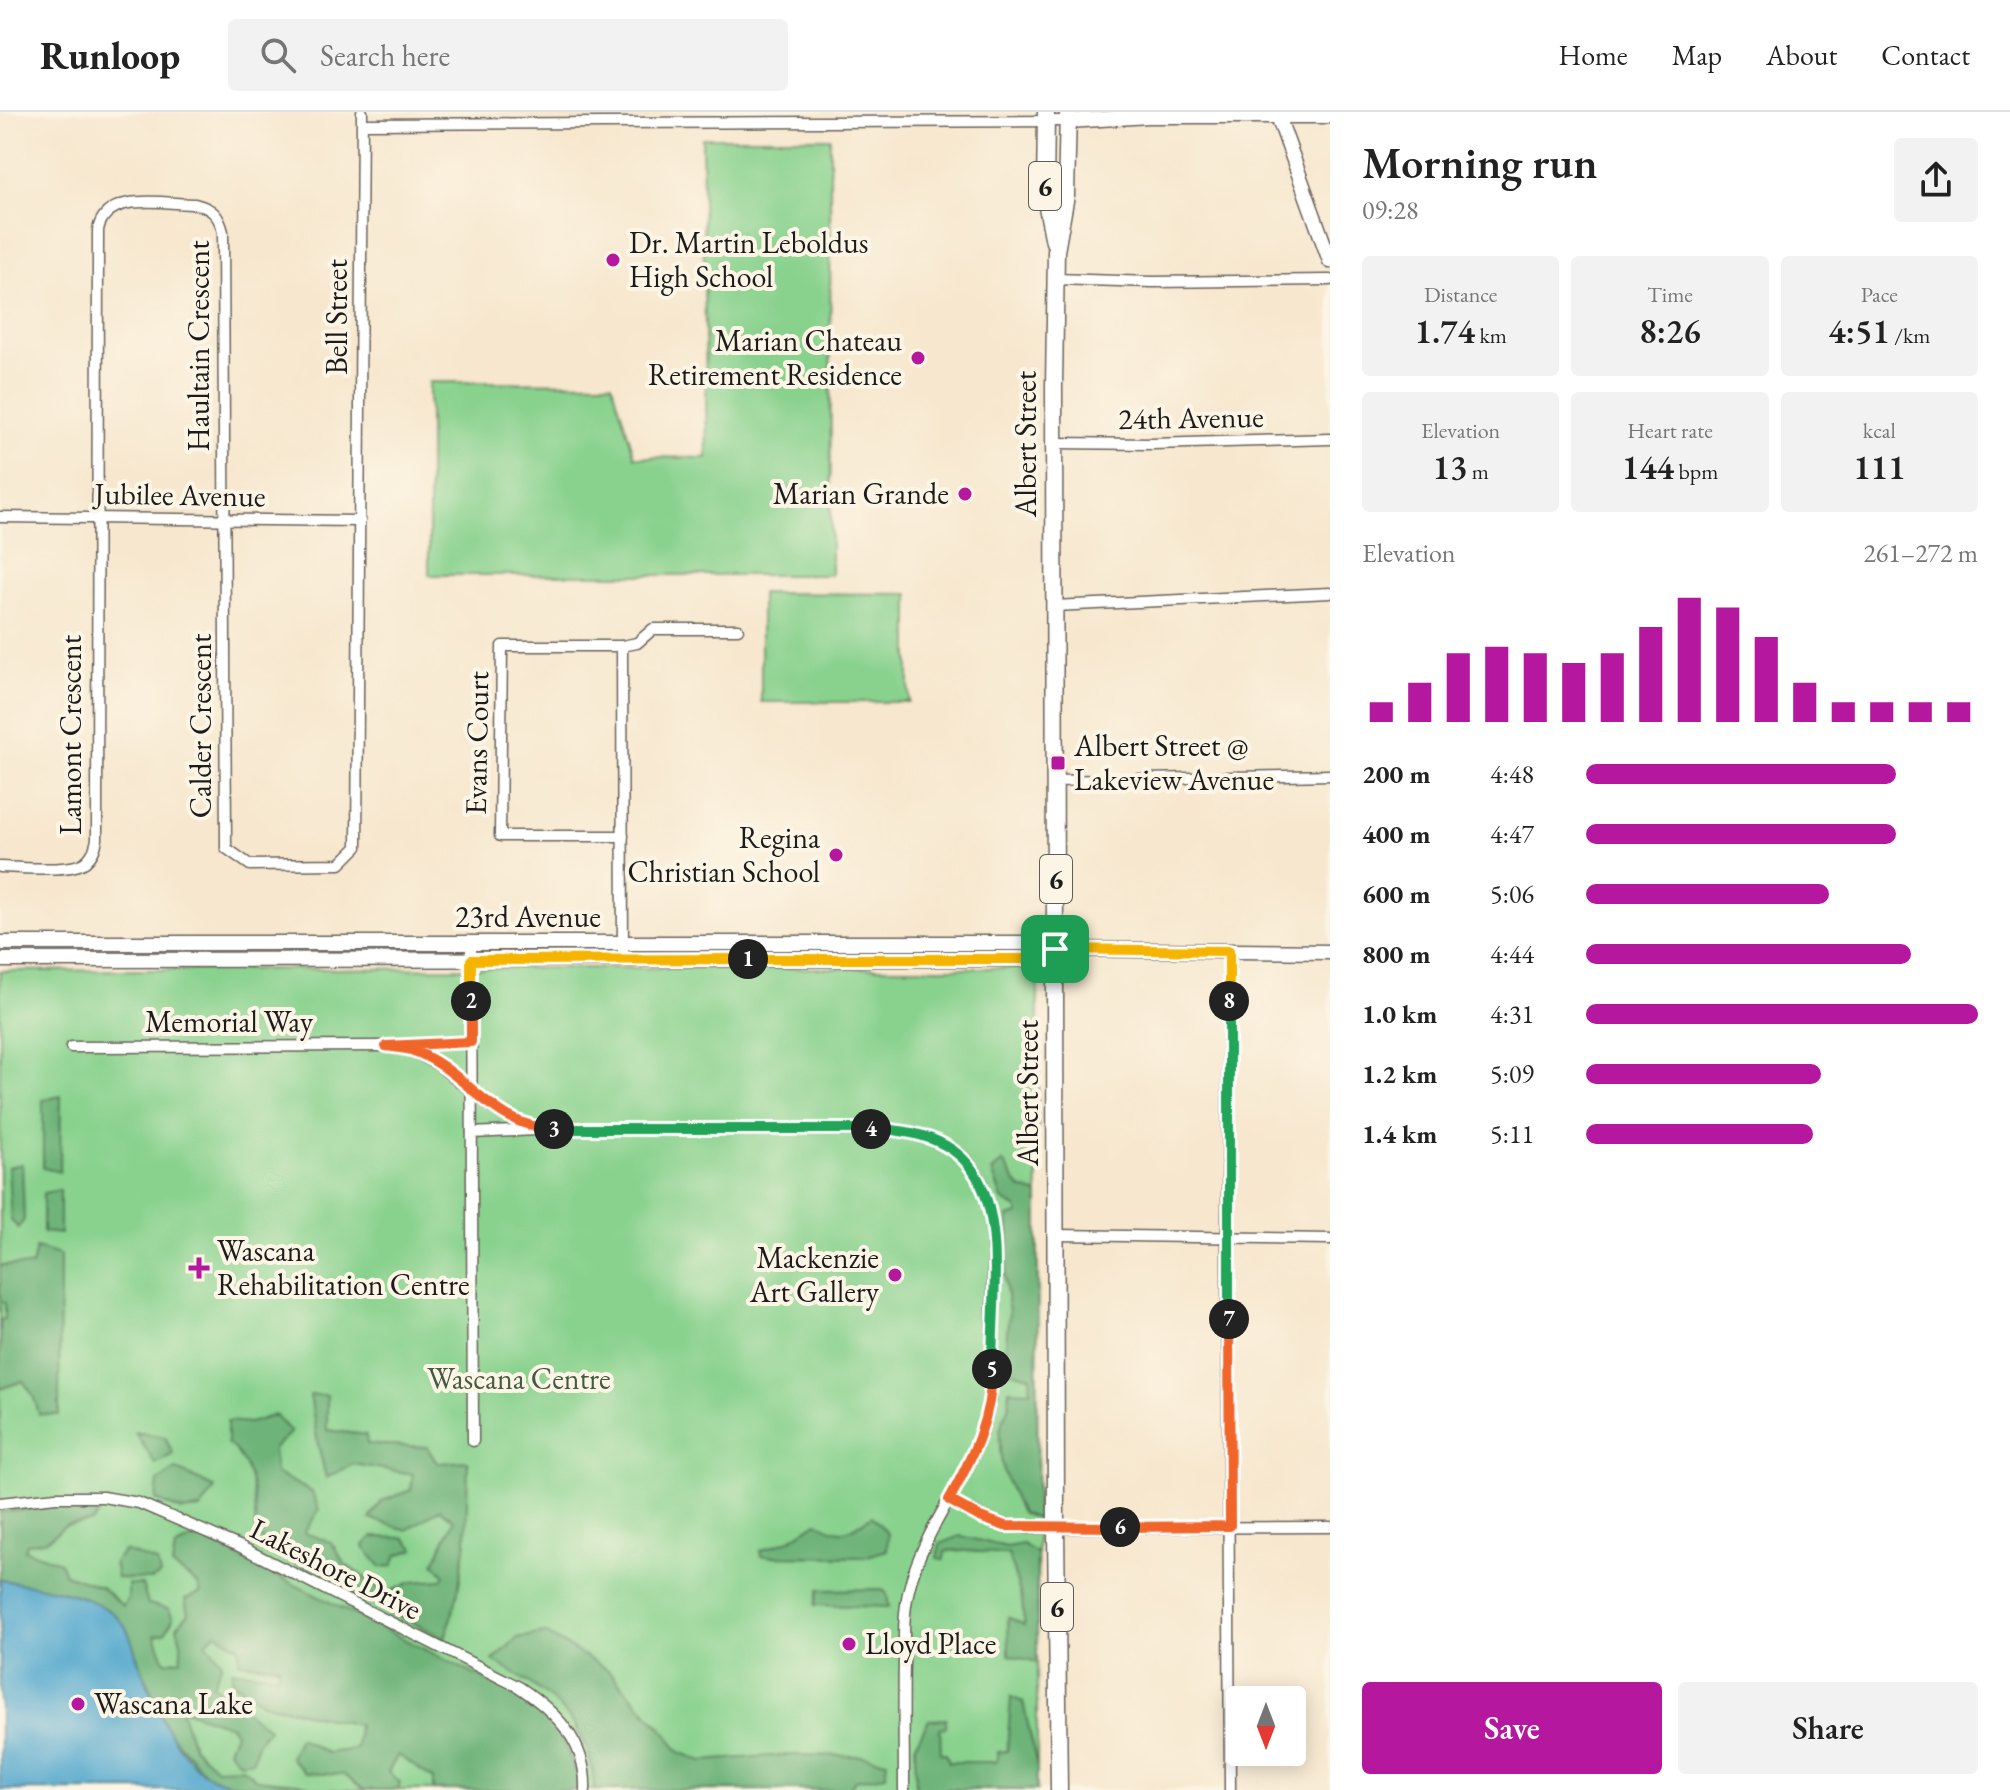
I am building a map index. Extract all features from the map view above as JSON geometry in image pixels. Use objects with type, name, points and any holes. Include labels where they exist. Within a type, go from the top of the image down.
[{"type":"main road","name":"Albert Street","points":[[1046,116],[1045,197],[1056,251]]},
{"type":"main road","points":[[1068,116],[1330,116]]},
{"type":"main road","name":"Albert Street","points":[[1059,1790],[1054,443],[1056,251],[1066,195],[1068,116]]},
{"type":"main road","points":[[1278,116],[1330,261]]},
{"type":"main road","name":"23rd Avenue","points":[[0,943],[623,943],[1330,952]]},
{"type":"main road","name":"23rd Avenue","points":[[0,960],[623,960],[1055,950]]},
{"type":"street","name":"Bell Street","points":[[360,521],[362,112]]},
{"type":"street","points":[[363,124],[631,118],[1068,116]]},
{"type":"street","name":"Haultain Crescent","points":[[96,518],[98,230],[105,215],[113,207],[124,203],[195,204],[216,213],[221,222],[224,518]]},
{"type":"street","points":[[1055,279],[1152,282],[1330,280]]},
{"type":"street","name":"24th Avenue","points":[[1054,443],[1152,444],[1330,439]]},
{"type":"street","name":"Jubilee Avenue","points":[[0,517],[360,521]]},
{"type":"street","name":"Lamont Crescent","points":[[0,867],[65,867],[82,864],[94,853],[97,839],[96,518]]},
{"type":"street","name":"Calder Crescent","points":[[224,518],[226,848],[250,865],[340,864],[357,847],[360,521]]},
{"type":"street","points":[[1054,606],[1330,593]]},
{"type":"street","points":[[623,960],[622,646],[637,643],[653,629],[738,629]]},
{"type":"street","name":"Evans Court","points":[[622,646],[502,646],[500,836],[623,836]]},
{"type":"street","points":[[1056,781],[1330,775]]},
{"type":"street","points":[[471,943],[473,1441]]},
{"type":"street","points":[[1229,951],[1230,1790]]},
{"type":"street","name":"Memorial Way","points":[[71,1047],[386,1046],[471,1042]]},
{"type":"street","name":"Memorial Way","points":[[386,1046],[411,1050],[437,1064],[516,1122],[548,1129],[897,1130],[932,1138],[961,1156],[981,1181],[991,1210],[994,1233],[992,1384],[981,1435],[920,1552],[908,1593],[904,1660],[904,1790]]},
{"type":"street","points":[[472,1133],[548,1129]]},
{"type":"street","points":[[1057,1235],[1330,1239]]},
{"type":"street","name":"Lakeshore Drive","points":[[0,1503],[56,1497],[103,1497],[139,1503],[239,1546],[538,1699],[564,1725],[579,1749],[586,1773],[585,1790]]},
{"type":"street","points":[[949,1500],[1005,1526],[1330,1527]]},
{"type":"green space","points":[[702,138],[830,138],[831,575],[429,575],[429,382],[612,383],[635,457],[707,458]]},
{"type":"green space","points":[[761,593],[909,594],[909,702],[761,702]]},
{"type":"green space","name":"Wascana Centre","points":[[1025,968],[1038,987],[1037,1790],[0,1790],[0,971]]},
{"type":"green space","points":[[61,1096],[60,1172],[43,1168],[43,1100]]},
{"type":"green space","points":[[1003,1162],[1020,1188],[1038,1194],[1037,1519],[1021,1513],[1002,1465],[1000,1433],[1009,1403],[1009,1390],[1030,1391],[1031,1376],[1003,1370],[1009,1313],[1005,1277],[1008,1217],[1019,1214],[1017,1209],[1002,1199],[992,1171]]},
{"type":"green space","points":[[22,1164],[24,1220],[18,1228],[11,1220],[8,1167]]},
{"type":"green space","points":[[60,1190],[60,1234],[43,1232],[43,1193]]},
{"type":"green space","points":[[36,1248],[60,1255],[59,1415],[39,1414],[33,1395],[23,1381],[0,1389],[0,1320],[5,1319],[5,1303],[0,1302],[0,1267],[32,1266]]},
{"type":"green space","points":[[310,1395],[327,1395],[327,1430],[366,1435],[367,1444],[427,1447],[437,1463],[468,1461],[466,1542],[457,1597],[445,1638],[275,1552],[256,1534],[248,1472],[236,1451],[227,1443],[227,1421],[250,1423],[275,1415],[291,1432],[273,1449],[275,1473],[312,1492],[319,1510],[304,1533],[331,1542],[345,1564],[387,1593],[411,1582],[441,1580],[445,1575],[434,1563],[454,1520],[440,1509],[407,1530],[370,1519],[382,1501],[411,1490],[413,1474],[353,1464],[326,1478]]},
{"type":"green space","points":[[135,1432],[165,1437],[173,1454],[155,1464]]},
{"type":"green space","points":[[176,1469],[215,1488],[201,1509],[182,1511],[156,1500],[158,1481]]},
{"type":"green space","points":[[106,1504],[92,1522],[66,1525],[47,1540],[27,1544],[25,1550],[60,1562],[65,1574],[101,1587],[123,1606],[128,1598],[128,1584],[142,1585],[148,1604],[169,1609],[173,1619],[165,1633],[155,1635],[165,1662],[181,1659],[177,1627],[188,1614],[185,1599],[201,1593],[198,1584],[172,1566],[175,1548],[197,1536],[516,1695],[556,1726],[577,1774],[578,1790],[433,1790],[433,1779],[398,1755],[388,1772],[400,1782],[398,1790],[365,1790],[344,1775],[305,1773],[290,1757],[299,1738],[327,1753],[356,1749],[358,1725],[262,1703],[232,1682],[232,1670],[277,1675],[279,1666],[239,1662],[239,1647],[216,1633],[206,1642],[222,1662],[213,1685],[269,1729],[258,1741],[253,1760],[239,1762],[228,1749],[235,1733],[231,1726],[181,1709],[193,1747],[216,1768],[242,1767],[256,1779],[297,1783],[325,1790],[243,1785],[222,1782],[205,1773],[167,1731],[124,1625],[82,1597],[0,1580],[0,1512]]},
{"type":"green space","points":[[872,1516],[888,1534],[887,1550],[864,1557],[761,1556],[760,1551],[789,1540],[817,1522],[833,1530],[845,1531]]},
{"type":"green space","points":[[960,1536],[1007,1547],[1022,1544],[1037,1553],[1037,1662],[1009,1655],[1008,1617],[1024,1625],[1022,1600],[1008,1554],[952,1550],[945,1552],[944,1560],[937,1558],[940,1544]]},
{"type":"green space","points":[[372,1537],[405,1538],[415,1549],[397,1555],[393,1566],[381,1567],[363,1546]]},
{"type":"green space","points":[[124,1551],[157,1562],[160,1575],[152,1580],[117,1578],[114,1562]]},
{"type":"green space","points":[[882,1589],[887,1594],[889,1607],[815,1605],[819,1590]]},
{"type":"green space","points":[[545,1633],[608,1670],[666,1733],[679,1752],[702,1761],[784,1755],[863,1756],[887,1761],[886,1775],[855,1780],[848,1790],[594,1790],[592,1766],[576,1727],[548,1697],[493,1661],[517,1638]]},
{"type":"green space","points":[[1011,1697],[1023,1702],[1037,1766],[1037,1790],[916,1789],[915,1745],[929,1720],[946,1719],[946,1727],[940,1728],[941,1753],[946,1753],[949,1762],[996,1762],[998,1752],[1007,1751]]},
{"type":"water","name":"Wascana Lake","points":[[0,1580],[85,1598],[114,1614],[129,1633],[172,1737],[206,1774],[226,1783],[296,1790],[0,1790]]},
{"type":"place","name":"Dr. Martin Leboldus High School","points":[[613,260]]},
{"type":"place","name":"Marian Chateau Retirement Residence","points":[[918,358]]},
{"type":"place","name":"Marian Grande","points":[[965,494]]},
{"type":"place","name":"Albert Street @ Lakeview Avenue","points":[[1058,763]]},
{"type":"place","name":"Regina Christian School","points":[[836,855]]},
{"type":"place","name":"Wascana Rehabilitation Centre","points":[[199,1268]]},
{"type":"place","name":"Mackenzie Art Gallery","points":[[895,1275]]},
{"type":"place","name":"Lloyd Place","points":[[849,1644]]},
{"type":"place","name":"Wascana Lake","points":[[78,1704]]},
{"type":"route","points":[[1055,949],[1229,951],[1227,1236],[1230,1526],[1005,1526],[949,1500],[974,1453],[988,1410],[992,1384],[994,1233],[991,1210],[981,1181],[972,1167],[948,1146],[915,1133],[883,1129],[548,1129],[516,1122],[437,1064],[411,1050],[386,1046],[471,1042],[471,960],[1055,959],[1055,949]]}]
